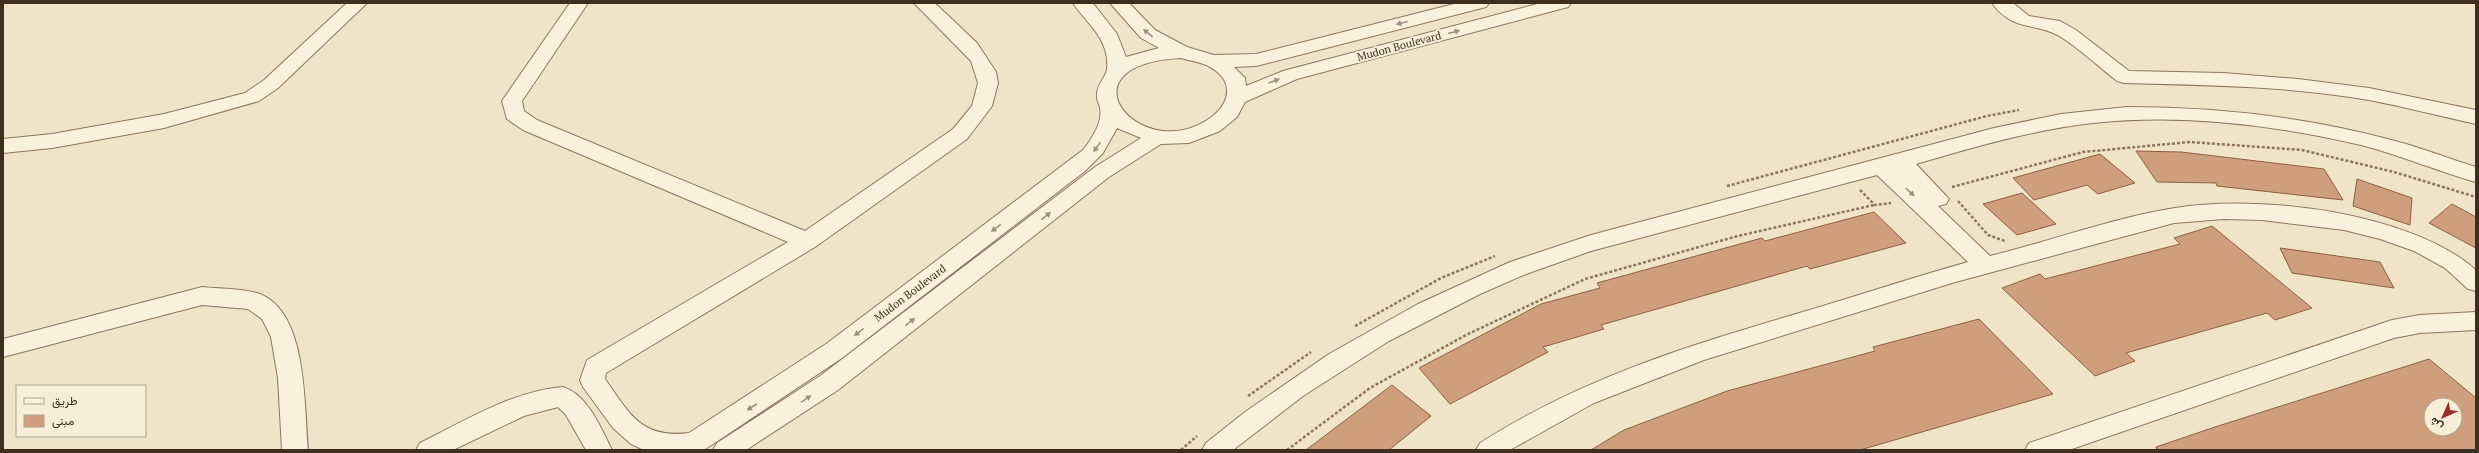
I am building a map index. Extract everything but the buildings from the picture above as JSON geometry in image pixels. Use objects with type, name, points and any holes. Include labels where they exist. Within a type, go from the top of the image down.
[{"type":"street","points":[[3,146],[52,141],[164,121],[248,99],[271,84],[358,3]]},
{"type":"street","points":[[579,3],[512,101],[514,114],[530,125],[806,242]]},
{"type":"street","points":[[689,446],[664,445],[646,441],[631,431],[592,380],[596,368],[806,242],[960,134],[974,119],[986,99],[989,74],[977,52],[923,3]]},
{"type":"street","points":[[1082,3],[1095,16],[1115,45],[1118,58],[1117,71]]},
{"type":"street","points":[[1119,3],[1148,34],[1182,52]]},
{"type":"street","name":"Mudon Boulevard","points":[[1215,61],[1256,60],[1460,5],[1480,3]]},
{"type":"street","name":"Mudon Boulevard","points":[[1239,97],[1272,81],[1302,72],[1562,3]]},
{"type":"street","points":[[2001,3],[2024,21],[2053,25],[2069,34],[2124,77],[2189,77],[2298,85],[2382,97],[2476,117]]},
{"type":"street","points":[[1182,52],[1200,55],[1215,61],[1229,71],[1237,83],[1239,97],[1233,110],[1221,122],[1203,131],[1182,136],[1159,136],[1138,132],[1121,123],[1110,111],[1106,97],[1108,84],[1117,71],[1135,60],[1158,53],[1182,52]]},
{"type":"street","name":"Mudon Boulevard","points":[[689,446],[834,351],[1078,166],[1089,156],[1105,134],[1110,111]]},
{"type":"street","points":[[1215,450],[1251,420],[1326,367],[1403,323],[1474,287],[1564,251],[1890,163],[2063,121],[2122,114],[2187,114],[2256,119],[2324,131],[2394,147],[2476,175]]},
{"type":"street","name":"Mudon Boulevard","points":[[726,450],[829,383],[1102,172],[1159,136]]},
{"type":"street","points":[[1890,163],[1916,198],[1991,264]]},
{"type":"street","points":[[1489,450],[1528,426],[1586,396],[1646,371],[1702,351],[1991,264],[2156,219],[2192,213],[2233,210],[2277,213],[2323,220],[2409,240],[2442,255],[2469,275],[2476,283]]},
{"type":"street","points":[[3,348],[202,296],[253,301],[271,313],[283,337],[290,378],[295,450]]},
{"type":"street","points":[[2038,450],[2392,330],[2436,324],[2476,321]]},
{"type":"street","points":[[2436,324],[2476,333]]},
{"type":"street","points":[[429,450],[532,402],[556,396],[563,397],[575,408],[599,450]]},
{"type":"path","points":[[1948,189],[2083,152],[2190,142],[2302,150],[2394,172],[2476,197]]},
{"type":"path","points":[[1958,200],[1988,235],[2034,252]]},
{"type":"path","points":[[1287,450],[1370,388],[1466,334],[1585,279],[1738,236],[1875,205]]}]
